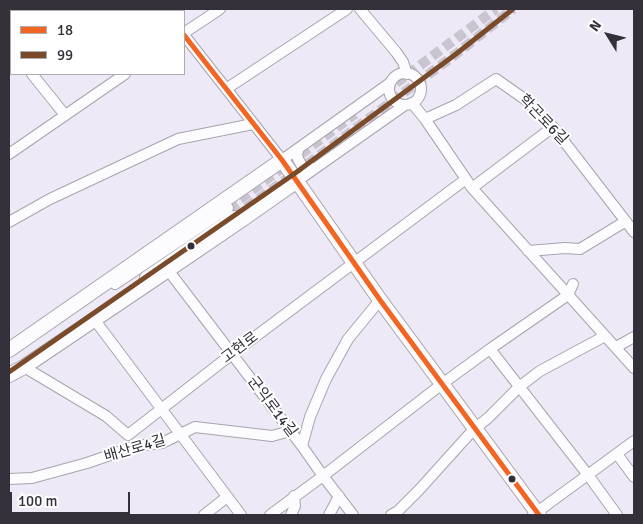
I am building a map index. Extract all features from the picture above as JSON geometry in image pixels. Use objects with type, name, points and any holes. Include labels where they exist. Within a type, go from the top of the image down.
[{"type":"main road","points":[[9,373],[24,367],[168,270],[233,211],[282,160],[380,300],[536,514]]},
{"type":"main road","points":[[9,350],[233,211],[297,180]]},
{"type":"street","points":[[185,33],[220,9]]},
{"type":"street","points":[[226,88],[347,9]]},
{"type":"street","points":[[360,9],[396,52],[403,62],[407,74]]},
{"type":"street","points":[[185,35],[282,160],[390,83],[397,76],[407,74],[416,79],[420,88],[418,98],[297,180]]},
{"type":"street","points":[[33,75],[65,115]]},
{"type":"street","points":[[9,154],[124,75]]},
{"type":"street","name":"학곤로6길","points":[[425,119],[456,105],[496,79],[526,100],[552,127],[634,232]]},
{"type":"street","points":[[390,83],[389,88],[395,102],[408,104],[425,119],[469,184],[634,368]]},
{"type":"street","points":[[9,222],[50,199],[178,138],[253,124]]},
{"type":"street","name":"고현로","points":[[24,367],[106,416],[128,435],[354,263],[552,127]]},
{"type":"street","points":[[299,148],[297,154],[302,166],[315,168]]},
{"type":"street","points":[[9,356],[233,211]]},
{"type":"street","points":[[9,373],[233,211]]},
{"type":"street","points":[[528,251],[566,248],[580,249],[626,221]]},
{"type":"street","name":"군익로14길","points":[[168,270],[353,515]]},
{"type":"street","points":[[270,515],[442,384],[568,296],[574,284]]},
{"type":"street","points":[[302,446],[310,417],[335,363],[348,339],[380,300]]},
{"type":"street","points":[[94,319],[241,515]]},
{"type":"street","points":[[391,515],[398,511],[419,490],[474,429],[488,418],[519,387],[540,371],[605,336]]},
{"type":"street","points":[[616,347],[634,337]]},
{"type":"street","points":[[490,349],[617,515]]},
{"type":"street","name":"배산로4길","points":[[9,479],[32,478],[87,463],[136,446],[162,443],[196,427],[272,436],[290,431]]},
{"type":"street","points":[[536,514],[634,441]]},
{"type":"street","points":[[617,454],[634,477]]},
{"type":"street","points":[[291,515],[295,506],[294,496]]},
{"type":"street","points":[[329,515],[339,496]]},
{"type":"street","points":[[204,515],[227,497]]},
{"type":"tunnel","points":[[384,92],[496,9]]},
{"type":"tunnel","points":[[234,216],[456,54],[513,9]]},
{"type":"tunnel","points":[[228,208],[355,114]]},
{"type":"transit line","name":"99","points":[[9,372],[294,174],[456,54],[513,9]]},
{"type":"transit line","name":"18","points":[[185,36],[282,160],[380,300],[539,515]]}]
